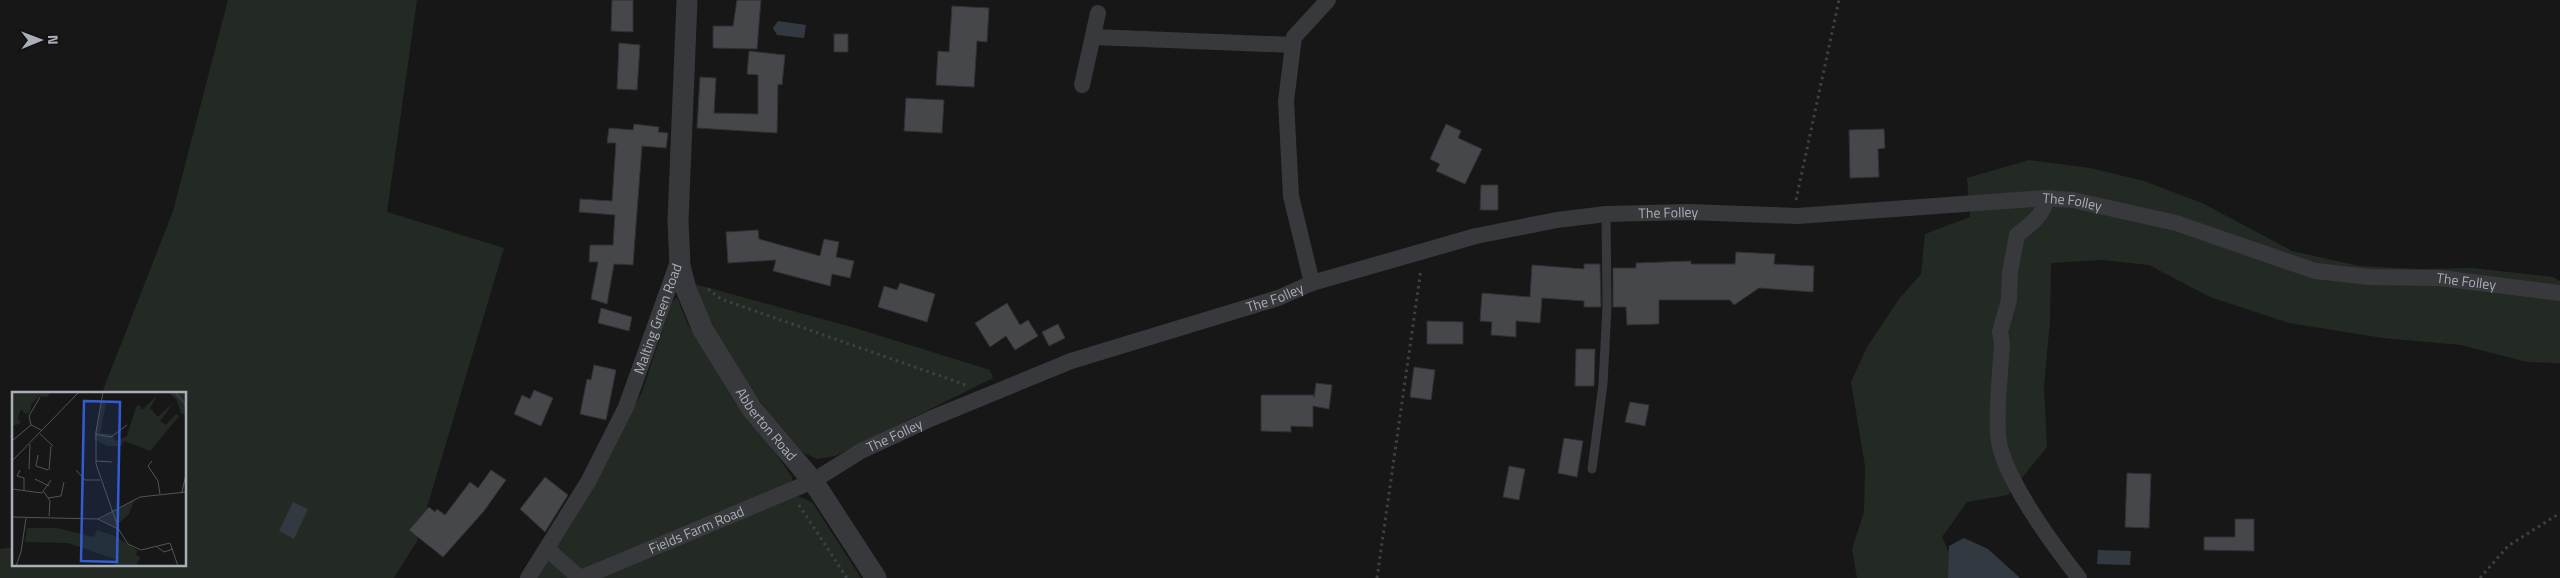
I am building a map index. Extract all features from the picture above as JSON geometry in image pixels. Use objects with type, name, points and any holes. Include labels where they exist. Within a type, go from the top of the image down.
[{"type":"street","name":"Malting Green Road","points":[[528,578],[588,482],[626,407],[679,259],[678,221],[687,0]]},
{"type":"street","points":[[1312,282],[1291,196],[1286,101],[1294,37],[1328,0]]},
{"type":"street","points":[[1082,85],[1098,13]]},
{"type":"street","points":[[1094,37],[1293,45]]},
{"type":"street","points":[[2046,198],[2046,207],[2030,225],[2017,234],[2010,272],[2009,300],[2000,332],[2002,343],[1999,445],[2012,476],[2030,508],[2054,546],[2079,578]]},
{"type":"street","name":"The Folley","points":[[813,482],[861,451],[930,419],[1071,361],[1278,298],[1312,282],[1423,250],[1530,225],[1606,214],[1688,212],[1797,216],[2046,198],[2073,200],[2176,222],[2315,271],[2370,277],[2440,278],[2560,293]]},
{"type":"street","name":"Abberton Road","points":[[679,259],[686,289],[703,330],[752,409],[813,482],[876,578]]},
{"type":"street","name":"Fields Farm Road","points":[[580,578],[813,482]]},
{"type":"street","points":[[547,548],[580,578]]},
{"type":"lane","points":[[1592,469],[1604,384],[1607,307],[1606,214]]},
{"type":"path","points":[[1797,216],[1796,198],[1839,0]]},
{"type":"path","points":[[1377,578],[1423,250]]},
{"type":"path","points":[[707,288],[721,299],[970,386]]},
{"type":"path","points":[[790,491],[847,578]]},
{"type":"path","points":[[2480,578],[2508,546],[2560,513]]},
{"type":"shaded area","points":[[228,0],[417,0],[387,212],[504,248],[417,541],[394,578],[0,578],[0,549],[12,547],[12,566],[186,566],[186,392],[102,392],[173,211]]},
{"type":"shaded area","points":[[778,21],[806,25],[804,38],[777,35],[773,28]]},
{"type":"shaded area","points":[[2029,160],[2090,168],[2144,181],[2202,203],[2292,251],[2360,266],[2420,269],[2473,268],[2553,277],[2560,281],[2560,363],[2527,362],[2461,345],[2383,338],[2289,323],[2210,297],[2149,265],[2102,260],[2051,263],[2050,321],[2044,387],[2047,447],[2008,495],[1967,502],[1942,537],[1961,578],[1857,578],[1852,549],[1864,512],[1865,466],[1851,382],[1867,347],[1899,299],[1921,274],[1925,234],[1970,217],[1967,178]]},
{"type":"shaded area","points":[[691,283],[855,328],[990,370],[993,378],[835,456],[817,459],[802,452],[762,404],[712,335]]},
{"type":"shaded area","points":[[677,297],[688,325],[792,477],[792,483],[569,578],[537,578],[593,486],[642,392],[672,302]]},
{"type":"shaded area","points":[[798,496],[812,502],[861,578],[597,578]]},
{"type":"shaded area","points":[[293,502],[308,509],[294,539],[279,531]]},
{"type":"shaded area","points":[[1964,538],[1988,549],[2020,578],[1948,578],[1949,546]]},
{"type":"shaded area","points":[[2098,550],[2131,551],[2130,565],[2097,564]]},
{"type":"building","points":[[612,0],[633,0],[633,32],[611,31]]},
{"type":"building","points":[[737,0],[761,0],[757,49],[713,48],[713,26],[733,26]]},
{"type":"building","points":[[952,6],[989,8],[987,42],[977,41],[974,87],[936,85],[938,51],[949,52]]},
{"type":"building","points":[[834,34],[848,34],[848,52],[834,52]]},
{"type":"building","points":[[619,43],[640,45],[637,90],[617,89]]},
{"type":"building","points":[[749,51],[785,55],[782,85],[778,84],[777,133],[697,128],[700,77],[716,78],[714,113],[758,114],[758,75],[747,74]]},
{"type":"building","points":[[906,98],[944,100],[942,133],[904,131]]},
{"type":"building","points":[[634,124],[659,127],[658,132],[668,133],[666,148],[642,146],[633,265],[614,264],[607,304],[591,299],[598,262],[589,262],[590,245],[613,245],[615,215],[579,212],[580,199],[612,201],[616,143],[607,143],[609,128],[633,130]]},
{"type":"building","points":[[1446,124],[1461,131],[1458,138],[1482,149],[1465,184],[1436,171],[1440,164],[1430,159]]},
{"type":"building","points":[[1884,129],[1885,148],[1878,149],[1879,177],[1850,178],[1849,130]]},
{"type":"building","points":[[1481,185],[1498,185],[1498,210],[1480,210]]},
{"type":"building","points":[[758,230],[759,239],[820,256],[824,239],[839,242],[836,257],[854,261],[850,278],[832,274],[830,286],[773,271],[776,260],[728,263],[726,232]]},
{"type":"building","points":[[1736,252],[1775,254],[1774,264],[1814,266],[1813,292],[1759,288],[1734,305],[1730,300],[1659,300],[1659,324],[1627,325],[1626,307],[1613,307],[1613,268],[1636,268],[1636,263],[1691,261],[1691,264],[1735,264]]},
{"type":"building","points":[[1584,264],[1600,264],[1601,307],[1584,307],[1584,301],[1542,298],[1540,323],[1516,321],[1516,337],[1491,335],[1492,322],[1480,321],[1482,293],[1530,297],[1532,265],[1584,269]]},
{"type":"building","points":[[900,283],[935,294],[927,322],[878,307],[884,286],[897,290]]},
{"type":"building","points":[[1007,303],[1020,325],[1028,320],[1038,336],[1015,350],[1006,336],[990,347],[975,323]]},
{"type":"building","points":[[601,308],[632,317],[629,331],[598,323]]},
{"type":"building","points":[[1427,321],[1463,322],[1463,344],[1427,344]]},
{"type":"building","points":[[1058,324],[1065,338],[1049,346],[1042,332]]},
{"type":"building","points":[[1576,349],[1595,349],[1594,386],[1575,386]]},
{"type":"building","points":[[594,365],[616,370],[606,420],[580,414],[587,379],[591,380]]},
{"type":"building","points":[[1414,367],[1435,370],[1431,400],[1410,397]]},
{"type":"building","points":[[1316,383],[1332,385],[1329,409],[1313,406],[1313,427],[1291,426],[1291,432],[1261,431],[1261,395],[1314,395],[1314,398]]},
{"type":"building","points":[[534,390],[553,398],[541,426],[514,414],[522,395],[530,399]]},
{"type":"building","points":[[1630,402],[1649,405],[1645,426],[1625,422]]},
{"type":"building","points":[[1564,438],[1583,441],[1577,477],[1558,473]]},
{"type":"building","points":[[1509,466],[1525,469],[1519,500],[1503,497]]},
{"type":"building","points":[[491,470],[506,480],[484,511],[443,557],[409,530],[429,507],[435,512],[437,509],[445,515],[470,482],[478,488]]},
{"type":"building","points":[[2127,473],[2151,474],[2149,528],[2125,527]]},
{"type":"building","points":[[545,477],[568,495],[545,532],[520,509]]},
{"type":"building","points":[[2235,519],[2254,519],[2254,551],[2204,550],[2204,537],[2235,537]]}]
